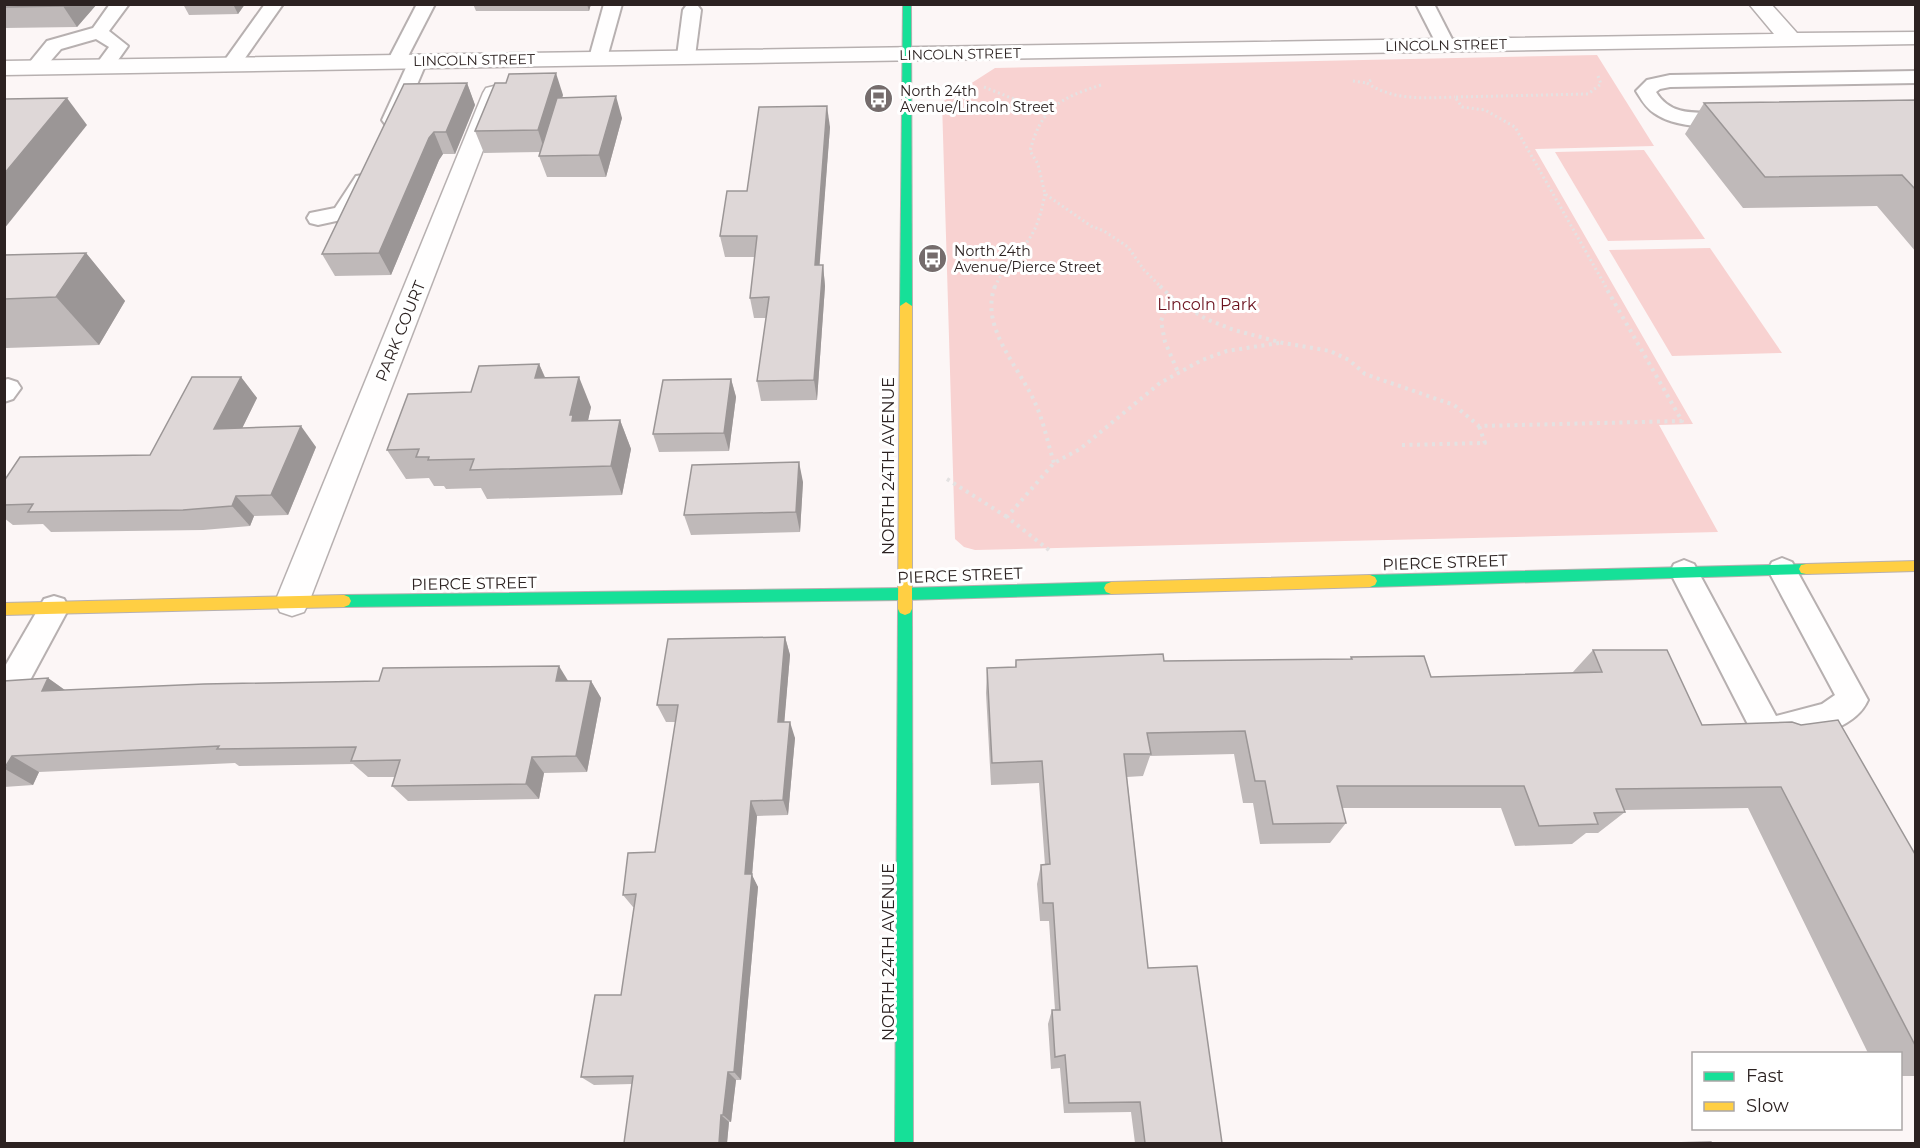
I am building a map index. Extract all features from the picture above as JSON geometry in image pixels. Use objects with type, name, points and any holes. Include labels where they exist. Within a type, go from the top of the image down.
[{"type":"street","name":"NORTH 24TH AVENUE","points":[[904,1143],[907,4]]},
{"type":"street","points":[[1759,4],[1791,40]]},
{"type":"street","name":"LINCOLN STREET","points":[[4,68],[1916,38]]},
{"type":"street","name":"PARK COURT","points":[[292,602],[507,60]]},
{"type":"street","name":"PIERCE STREET","points":[[4,609],[292,602],[904,594],[1916,566]]},
{"type":"lane","points":[[34,68],[54,45],[99,32],[120,4]]},
{"type":"lane","points":[[231,64],[274,4]]},
{"type":"lane","points":[[396,62],[426,4]]},
{"type":"lane","points":[[598,58],[613,4]]},
{"type":"lane","points":[[1425,4],[1446,45]]},
{"type":"lane","points":[[686,56],[692,10]]},
{"type":"lane","points":[[99,32],[119,46],[104,66]]},
{"type":"lane","points":[[386,136],[418,61]]},
{"type":"lane","points":[[1749,118],[1713,119],[1670,116],[1652,104],[1646,91],[1654,84],[1670,81],[1916,77]]},
{"type":"lane","points":[[318,218],[342,213],[357,194],[372,165]]},
{"type":"lane","points":[[1684,572],[1768,732],[1830,717],[1853,700],[1782,570]]},
{"type":"lane","points":[[4,698],[54,608]]},
{"type":"path","points":[[1347,81],[1367,83],[1386,93],[1402,96],[1588,94],[1597,90],[1601,84],[1598,76],[1590,70]]},
{"type":"path","points":[[1367,83],[1376,75]]},
{"type":"path","points":[[1054,463],[1036,405],[991,321],[990,299],[999,276],[1032,235],[1040,216],[1045,194],[1038,164],[1030,151],[1033,134],[1040,118],[1065,97],[1110,83]]},
{"type":"path","points":[[980,85],[1046,112]]},
{"type":"path","points":[[1455,97],[1462,107],[1485,110],[1515,127],[1682,421],[1479,426]]},
{"type":"path","points":[[1045,194],[1091,226],[1104,231],[1128,247],[1144,270],[1171,297],[1206,319],[1234,330],[1283,343],[1330,351],[1349,360],[1365,374],[1454,405],[1479,426],[1485,443],[1402,445]]},
{"type":"path","points":[[1171,297],[1161,321],[1165,342],[1178,372]]},
{"type":"path","points":[[1007,517],[1054,463],[1080,449],[1130,406],[1178,372],[1227,351],[1283,343]]},
{"type":"path","points":[[947,479],[1007,517],[1052,552]]},
{"type":"green space","name":"Lincoln Park","points":[[1597,55],[1654,146],[1535,149],[1693,424],[1659,425],[1718,532],[975,550],[964,547],[955,539],[942,102],[995,68]]},
{"type":"green space","points":[[1644,150],[1705,239],[1608,241],[1555,152]]},
{"type":"green space","points":[[1710,248],[1782,353],[1672,356],[1609,250]]},
{"type":"building","points":[[4,4],[64,4],[63,6],[4,7]]},
{"type":"building","points":[[556,73],[538,130],[475,131],[495,83],[506,83],[509,74]]},
{"type":"building","points":[[467,83],[446,132],[434,132],[429,138],[379,253],[322,254],[404,84]]},
{"type":"building","points":[[616,96],[599,155],[539,156],[557,98]]},
{"type":"building","points":[[67,98],[4,174],[4,99]]},
{"type":"building","points":[[1916,100],[1916,190],[1902,175],[1765,177],[1704,103]]},
{"type":"building","points":[[827,106],[815,265],[823,265],[814,380],[757,381],[769,297],[750,298],[757,236],[720,236],[727,191],[747,191],[759,107]]},
{"type":"building","points":[[86,253],[56,297],[4,299],[4,255]]},
{"type":"building","points":[[539,364],[535,378],[579,377],[570,415],[573,415],[572,421],[620,420],[611,466],[470,470],[474,459],[428,460],[429,457],[416,457],[419,449],[387,450],[408,394],[471,392],[479,366]]},
{"type":"building","points":[[192,377],[241,377],[214,429],[301,426],[271,495],[236,496],[232,506],[183,510],[28,512],[33,504],[4,505],[4,481],[20,457],[150,455]]},
{"type":"building","points":[[731,379],[724,433],[653,434],[663,380]]},
{"type":"building","points":[[799,462],[796,512],[684,515],[692,465]]},
{"type":"building","points":[[785,637],[778,722],[790,722],[783,800],[751,801],[745,874],[752,874],[734,1072],[728,1072],[719,1143],[624,1143],[633,1076],[581,1077],[595,995],[621,995],[636,894],[623,895],[628,853],[655,852],[678,705],[657,705],[668,639]]},
{"type":"building","points":[[1593,650],[1667,650],[1702,725],[1792,722],[1801,725],[1838,720],[1916,856],[1916,1047],[1781,787],[1616,789],[1625,812],[1594,813],[1598,824],[1539,826],[1524,786],[1337,786],[1346,823],[1273,824],[1265,781],[1255,781],[1245,731],[1147,733],[1151,754],[1124,754],[1148,968],[1197,966],[1222,1143],[1145,1143],[1140,1102],[1069,1103],[1065,1055],[1055,1057],[1052,1010],[1060,1010],[1053,903],[1043,903],[1041,865],[1050,864],[1042,761],[992,763],[987,668],[1016,667],[1016,660],[1163,654],[1164,661],[1424,656],[1431,677],[1602,672]]},
{"type":"building","points":[[559,666],[556,681],[591,681],[576,756],[532,757],[526,784],[392,786],[400,760],[351,761],[356,747],[217,749],[219,746],[12,756],[4,769],[4,681],[48,678],[42,691],[204,684],[379,681],[383,668]]},
{"type":"traffic: fast","points":[[906,306],[907,4]]},
{"type":"traffic: fast","points":[[1370,581],[1806,569]]},
{"type":"traffic: fast","points":[[344,601],[904,594],[1111,588]]},
{"type":"traffic: fast","points":[[904,1144],[905,609]]},
{"type":"traffic: slow","points":[[905,609],[906,306]]},
{"type":"traffic: slow","points":[[1806,569],[1916,566]]},
{"type":"traffic: slow","points":[[1111,588],[1370,581]]},
{"type":"traffic: slow","points":[[4,609],[344,601]]},
{"type":"place","name":"North 24th Avenue/Lincoln Street","points":[[879,99]]},
{"type":"place","name":"North 24th Avenue/Pierce Street","points":[[933,259]]}]
